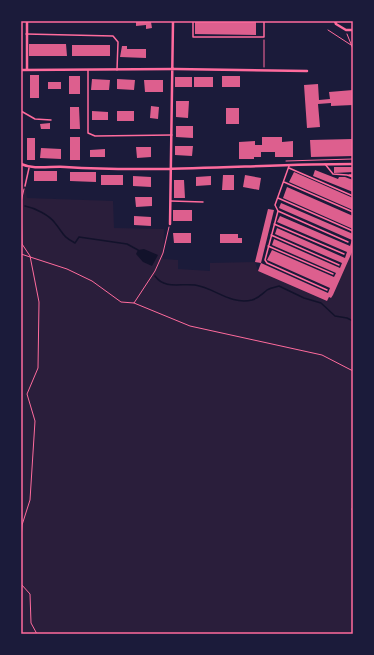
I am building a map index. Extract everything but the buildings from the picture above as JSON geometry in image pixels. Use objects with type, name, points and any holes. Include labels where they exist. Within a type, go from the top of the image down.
[{"type":"street","points":[[27,21],[27,70]]},
{"type":"street","points":[[170,224],[172,170],[173,21]]},
{"type":"street","points":[[336,21],[336,24],[346,30],[353,30]]},
{"type":"street","points":[[21,70],[173,69],[307,72]]},
{"type":"street","points":[[21,164],[29,168],[54,166],[172,170],[353,164]]},
{"type":"lane","points":[[193,21],[193,37],[264,37],[264,21]]},
{"type":"lane","points":[[26,34],[113,36],[118,42],[117,70]]},
{"type":"lane","points":[[88,70],[88,133],[95,136],[172,134]]},
{"type":"lane","points":[[21,111],[35,119],[51,120]]},
{"type":"lane","points":[[324,164],[333,174],[347,174],[353,176]]},
{"type":"lane","points":[[327,290],[266,263],[265,260],[268,246],[278,211],[275,204],[289,166],[353,196]]},
{"type":"lane","points":[[25,186],[29,168]]},
{"type":"lane","points":[[284,182],[353,212]]},
{"type":"lane","points":[[278,198],[353,231]]},
{"type":"lane","points":[[170,201],[203,202]]},
{"type":"lane","points":[[278,211],[348,242]]},
{"type":"lane","points":[[274,224],[344,254]]},
{"type":"lane","points":[[271,235],[339,265]]},
{"type":"lane","points":[[268,246],[333,274]]},
{"type":"path","points":[[328,30],[332,34],[341,37],[351,45]]},
{"type":"path","points":[[346,30],[353,49]]},
{"type":"path","points":[[264,37],[264,71]]},
{"type":"path","points":[[21,540],[22,525],[30,500],[35,421],[27,394],[38,368],[40,302],[30,256],[22,244],[21,202],[25,186]]},
{"type":"path","points":[[134,303],[154,271],[163,253],[170,224]]},
{"type":"path","points":[[21,254],[67,268],[92,281],[121,302],[134,303],[190,326],[322,355],[353,371]]},
{"type":"path","points":[[352,509],[353,524]]},
{"type":"path","points":[[21,584],[30,594],[31,623],[37,634]]},
{"type":"shaded area","points":[[21,185],[25,186],[27,198],[113,201],[114,228],[164,229],[163,259],[178,260],[178,269],[210,271],[210,263],[255,262],[258,271],[327,301],[329,297],[331,298],[333,295],[353,250],[353,634],[21,634]]},
{"type":"shaded area","points":[[144,249],[158,255],[152,266],[143,262],[136,254],[138,250]]},
{"type":"waterway","points":[[25,206],[33,208],[49,217],[65,236],[75,243],[79,237],[127,244],[138,250]]},
{"type":"waterway","points":[[155,276],[164,283],[174,285],[195,285],[230,298],[244,301],[252,300],[259,297],[268,289],[279,286],[304,298],[321,303],[335,316],[347,318],[353,321]]}]
